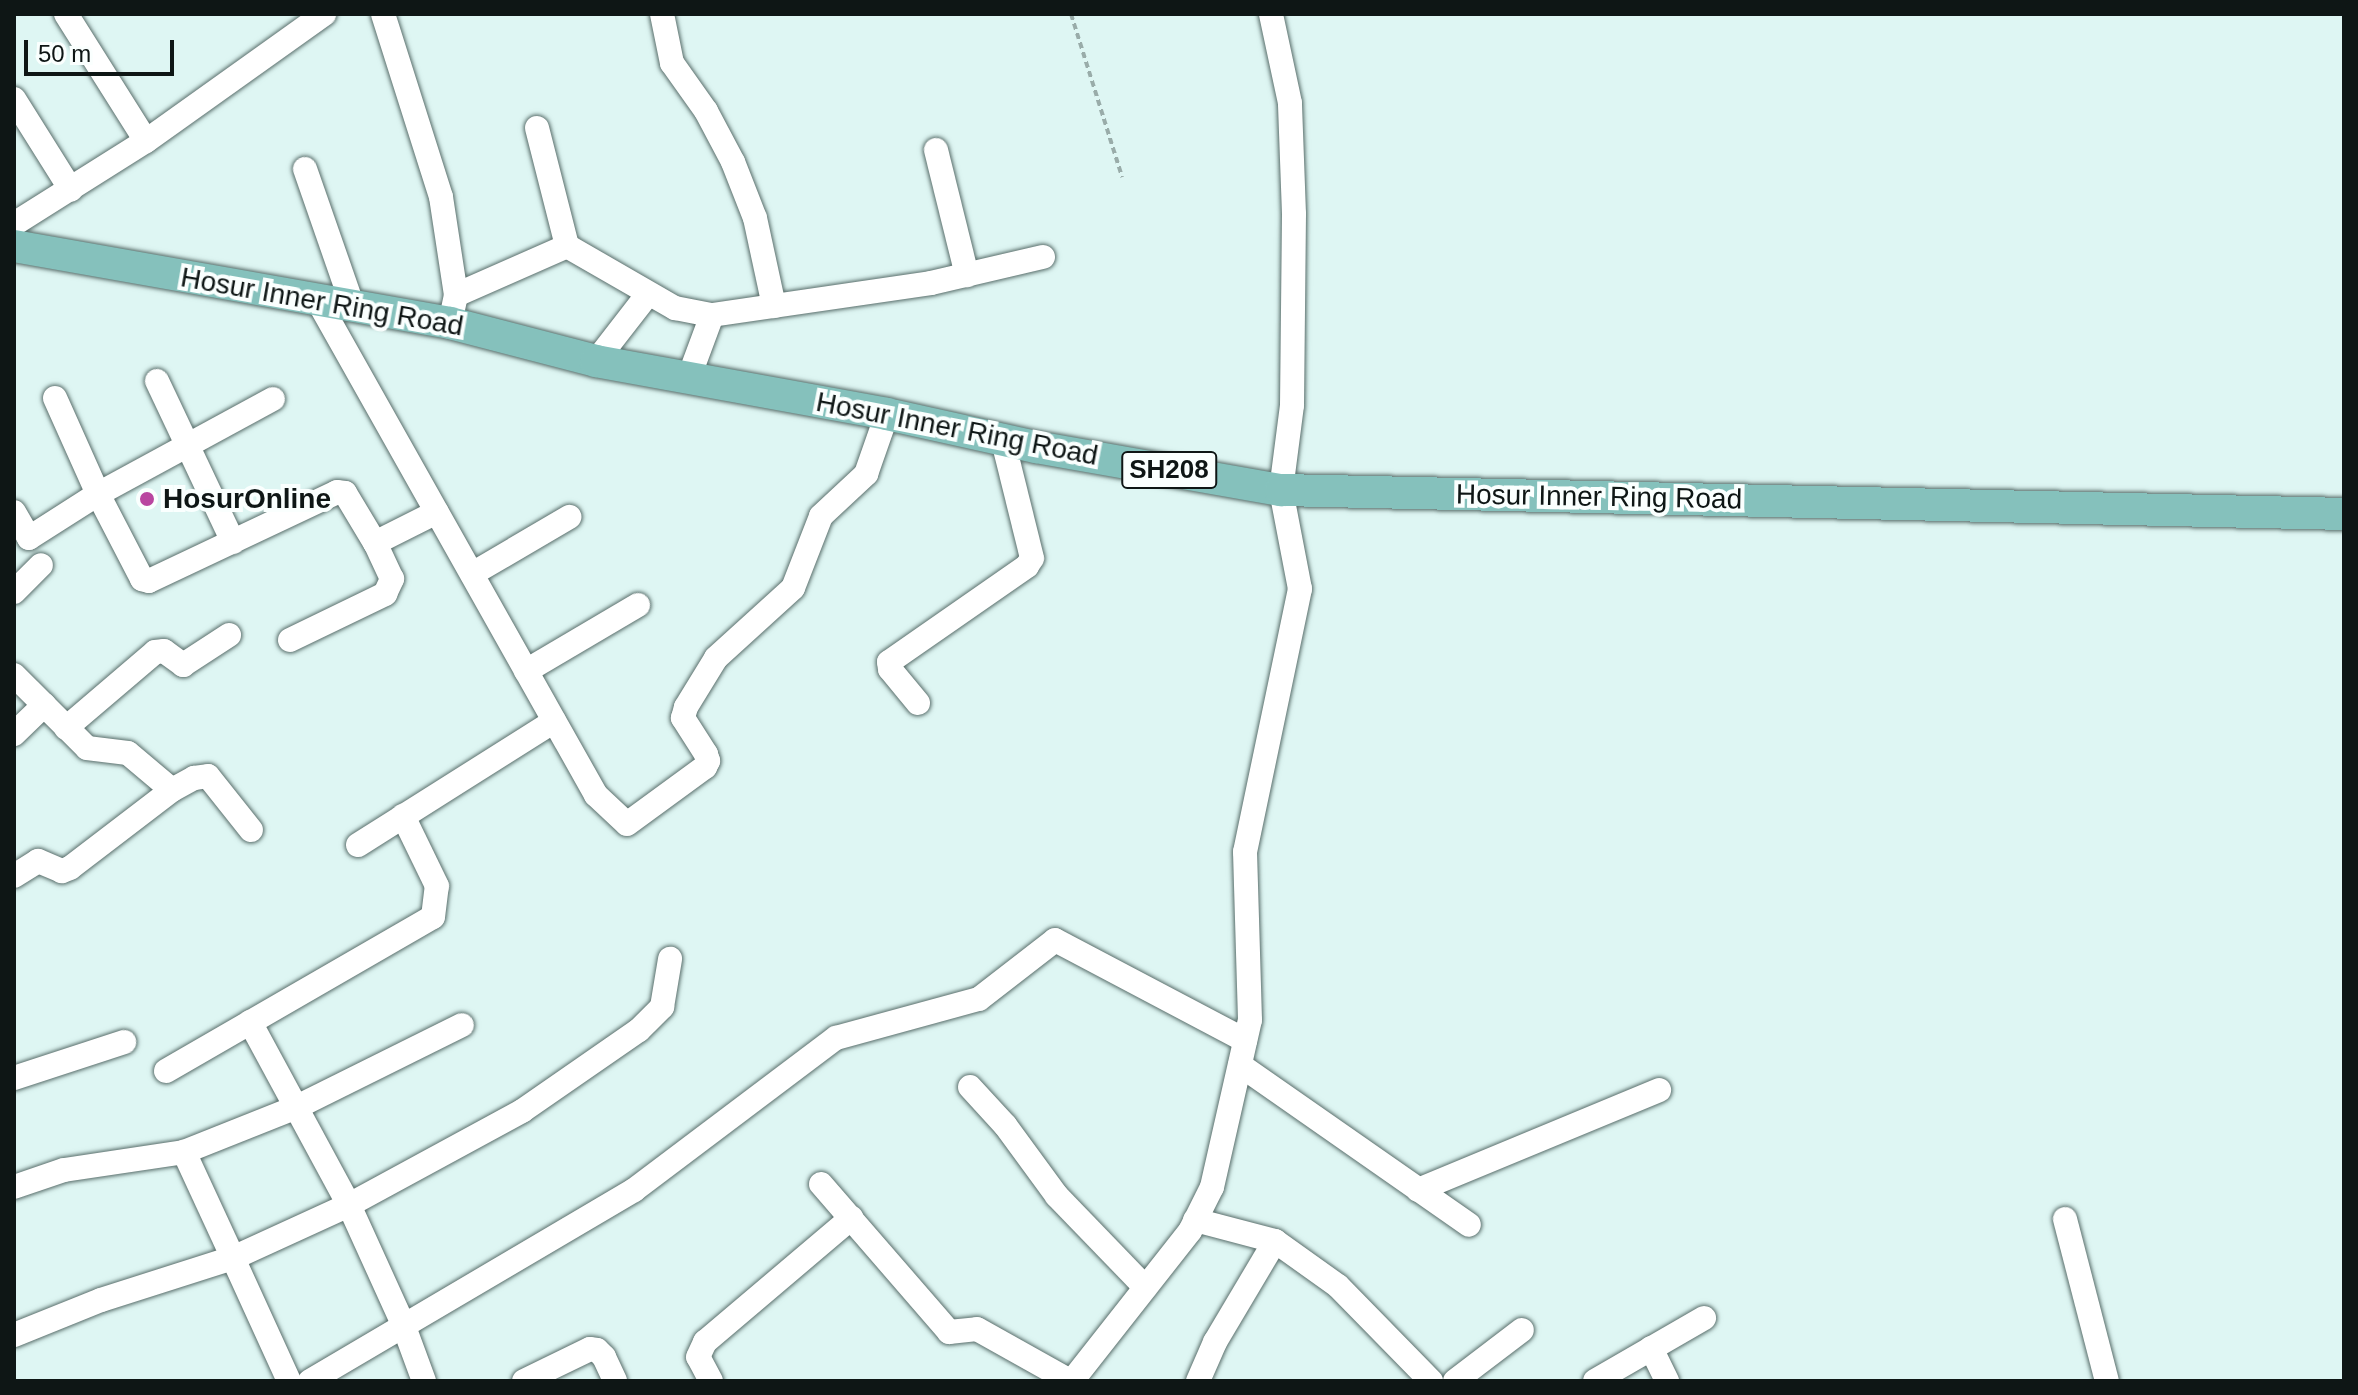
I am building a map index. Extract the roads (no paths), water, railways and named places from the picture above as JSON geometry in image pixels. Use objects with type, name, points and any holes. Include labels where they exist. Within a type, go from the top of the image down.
[{"type":"main road","name":"Hosur Inner Ring Road","points":[[14,246],[353,307],[453,309],[596,361],[887,414],[1003,441],[1281,490],[2344,514]]},
{"type":"street","points":[[66,14],[146,141]]},
{"type":"street","points":[[14,224],[146,141],[324,14]]},
{"type":"street","points":[[383,14],[441,197],[453,309],[567,246]]},
{"type":"street","points":[[662,14],[672,63],[706,111],[733,162],[755,218],[774,306]]},
{"type":"street","points":[[821,1184],[949,1332],[977,1329],[1071,1381],[1195,1220],[1212,1187],[1250,1020],[1245,852],[1300,589],[1281,490],[1292,405],[1294,214],[1290,103],[1271,14]]},
{"type":"street","points":[[14,99],[71,190]]},
{"type":"street","points":[[537,128],[567,246],[675,308],[712,315],[967,275],[1043,257]]},
{"type":"street","points":[[936,150],[967,275]]},
{"type":"street","points":[[305,169],[353,307]]},
{"type":"street","points":[[596,361],[648,294]]},
{"type":"street","points":[[318,301],[596,795],[622,822],[634,821],[705,767],[708,761],[706,754],[683,718],[686,707],[716,658],[793,588],[821,516],[866,474],[887,414]]},
{"type":"street","points":[[689,377],[712,315]]},
{"type":"street","points":[[157,381],[233,542]]},
{"type":"street","points":[[55,398],[98,494],[142,579],[149,581],[341,491],[375,543],[392,579],[391,587],[385,594],[290,640]]},
{"type":"street","points":[[14,512],[29,538],[98,494],[273,399]]},
{"type":"street","points":[[918,703],[890,669],[889,662],[1027,566],[1032,558],[1003,441]]},
{"type":"street","points":[[375,543],[437,512]]},
{"type":"street","points":[[472,574],[569,517]]},
{"type":"street","points":[[14,592],[41,565]]},
{"type":"street","points":[[526,671],[638,605]]},
{"type":"street","points":[[66,728],[155,652],[164,651],[183,665],[229,635]]},
{"type":"street","points":[[14,675],[87,748],[128,753],[172,790]]},
{"type":"street","points":[[14,734],[44,705]]},
{"type":"street","points":[[358,845],[554,721]]},
{"type":"street","points":[[14,876],[38,861],[62,871],[70,868],[172,790],[194,778],[208,776],[251,830]]},
{"type":"street","points":[[166,1071],[433,917],[437,886],[403,816]]},
{"type":"street","points":[[310,1381],[634,1190],[836,1038],[979,999],[1055,940],[1245,1040]]},
{"type":"street","points":[[14,1335],[101,1300],[233,1258],[349,1205],[522,1111],[639,1030],[662,1007],[670,959]]},
{"type":"street","points":[[250,1022],[349,1205],[403,1324],[424,1381]]},
{"type":"street","points":[[14,1187],[64,1170],[184,1152],[297,1107],[462,1025]]},
{"type":"street","points":[[14,1078],[124,1042]]},
{"type":"street","points":[[1240,1065],[1469,1225]]},
{"type":"street","points":[[970,1087],[1005,1125],[1057,1196],[1145,1287]]},
{"type":"street","points":[[1418,1190],[1659,1090]]},
{"type":"street","points":[[184,1152],[289,1381]]},
{"type":"street","points":[[711,1381],[698,1357],[705,1342],[851,1218]]},
{"type":"street","points":[[2065,1219],[2107,1381]]},
{"type":"street","points":[[1195,1220],[1275,1241],[1338,1286],[1431,1381]]},
{"type":"street","points":[[1198,1381],[1215,1342],[1275,1241]]},
{"type":"street","points":[[1595,1381],[1704,1318]]},
{"type":"street","points":[[1455,1381],[1522,1330]]},
{"type":"street","points":[[1651,1348],[1667,1381]]},
{"type":"street","points":[[524,1381],[590,1349],[597,1350],[604,1357],[615,1381]]},
{"type":"place","name":"HosurOnline","points":[[147,499]]}]
